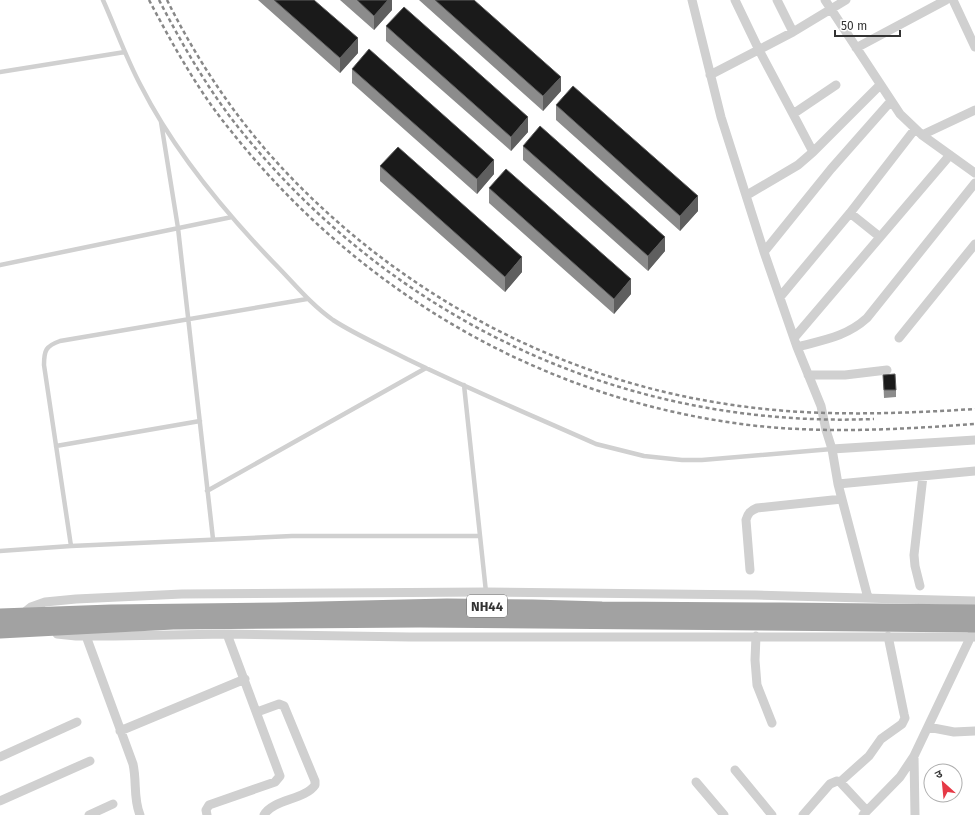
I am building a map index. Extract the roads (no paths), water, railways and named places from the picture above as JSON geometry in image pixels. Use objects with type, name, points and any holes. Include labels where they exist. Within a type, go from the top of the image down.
[{"type":"highway","name":"NH44","points":[[0,616],[111,612],[447,606],[534,607],[602,610],[975,612]]},
{"type":"highway","name":"NH44","points":[[3,630],[173,622],[419,620],[973,633]]},
{"type":"street","points":[[692,0],[721,117],[764,252],[796,343],[821,406],[832,449],[838,484],[868,598]]},
{"type":"street","points":[[734,0],[813,152]]},
{"type":"street","points":[[777,0],[793,32]]},
{"type":"street","points":[[825,0],[900,114],[918,132],[975,173]]},
{"type":"street","points":[[710,75],[793,32],[846,0]]},
{"type":"street","points":[[856,48],[946,0]]},
{"type":"street","points":[[953,0],[975,47]]},
{"type":"street","points":[[793,114],[836,85]]},
{"type":"street","points":[[747,195],[798,165],[880,85]]},
{"type":"street","points":[[764,252],[831,169],[891,101]]},
{"type":"street","points":[[780,297],[918,132],[975,110]]},
{"type":"street","points":[[796,343],[880,237],[950,154]]},
{"type":"street","points":[[796,343],[840,336],[850,332],[863,322],[975,183]]},
{"type":"street","points":[[850,213],[880,237]]},
{"type":"street","points":[[899,338],[975,244]]},
{"type":"street","points":[[808,375],[845,375],[887,370]]},
{"type":"street","points":[[832,449],[975,440]]},
{"type":"street","points":[[838,484],[975,471]]},
{"type":"street","points":[[920,586],[914,555],[923,476]]},
{"type":"street","points":[[750,570],[746,520],[747,514],[751,510],[757,508],[842,499]]},
{"type":"street","points":[[3,630],[31,607],[45,602],[182,594],[486,592],[975,601]]},
{"type":"street","points":[[37,628],[54,634],[86,636],[227,634],[410,637],[888,636],[973,633],[914,756],[900,777],[865,813],[840,782]]},
{"type":"street","points":[[207,815],[206,810],[209,806],[275,782],[280,776],[227,634]]},
{"type":"street","points":[[86,636],[133,764],[136,781],[136,805],[140,815]]},
{"type":"street","points":[[756,636],[755,660],[758,685],[772,723]]},
{"type":"street","points":[[803,815],[833,782],[840,782],[869,756],[881,739],[902,724],[905,718],[888,636]]},
{"type":"street","points":[[120,731],[244,679]]},
{"type":"street","points":[[257,712],[279,704],[284,706],[316,785],[309,791],[269,809],[264,815]]},
{"type":"street","points":[[0,757],[77,722]]},
{"type":"street","points":[[928,727],[954,732],[975,732]]},
{"type":"street","points":[[914,756],[915,815]]},
{"type":"street","points":[[0,801],[90,761]]},
{"type":"street","points":[[735,770],[772,815]]},
{"type":"street","points":[[696,782],[724,815]]},
{"type":"street","points":[[89,815],[113,804]]},
{"type":"lane","points":[[104,0],[141,87],[191,166],[253,242],[308,299],[332,319],[354,332],[426,368],[596,444],[644,456],[669,459],[702,460],[832,449]]},
{"type":"lane","points":[[0,72],[125,52]]},
{"type":"lane","points":[[161,120],[178,228],[212,539]]},
{"type":"lane","points":[[0,265],[232,217]]},
{"type":"lane","points":[[72,546],[44,365],[46,350],[51,344],[60,341],[308,299]]},
{"type":"lane","points":[[207,491],[426,368]]},
{"type":"lane","points":[[464,385],[486,592]]},
{"type":"lane","points":[[56,446],[200,421]]},
{"type":"lane","points":[[0,551],[72,546],[292,536],[480,536]]},
{"type":"railway","points":[[149,0],[177,51],[219,116],[279,186],[332,237],[388,282],[449,322],[512,356],[579,384],[649,406],[721,421],[816,430],[912,428],[975,424]]},
{"type":"railway","points":[[159,0],[216,97],[238,127],[300,196],[368,256],[442,307],[521,350],[604,382],[691,405],[782,417],[874,419]]},
{"type":"railway","points":[[167,0],[189,42],[214,82],[242,121],[272,157],[319,205],[369,248],[423,287],[481,322],[541,351],[603,374],[667,393],[733,405],[763,409],[823,413],[884,413],[975,409]]}]
